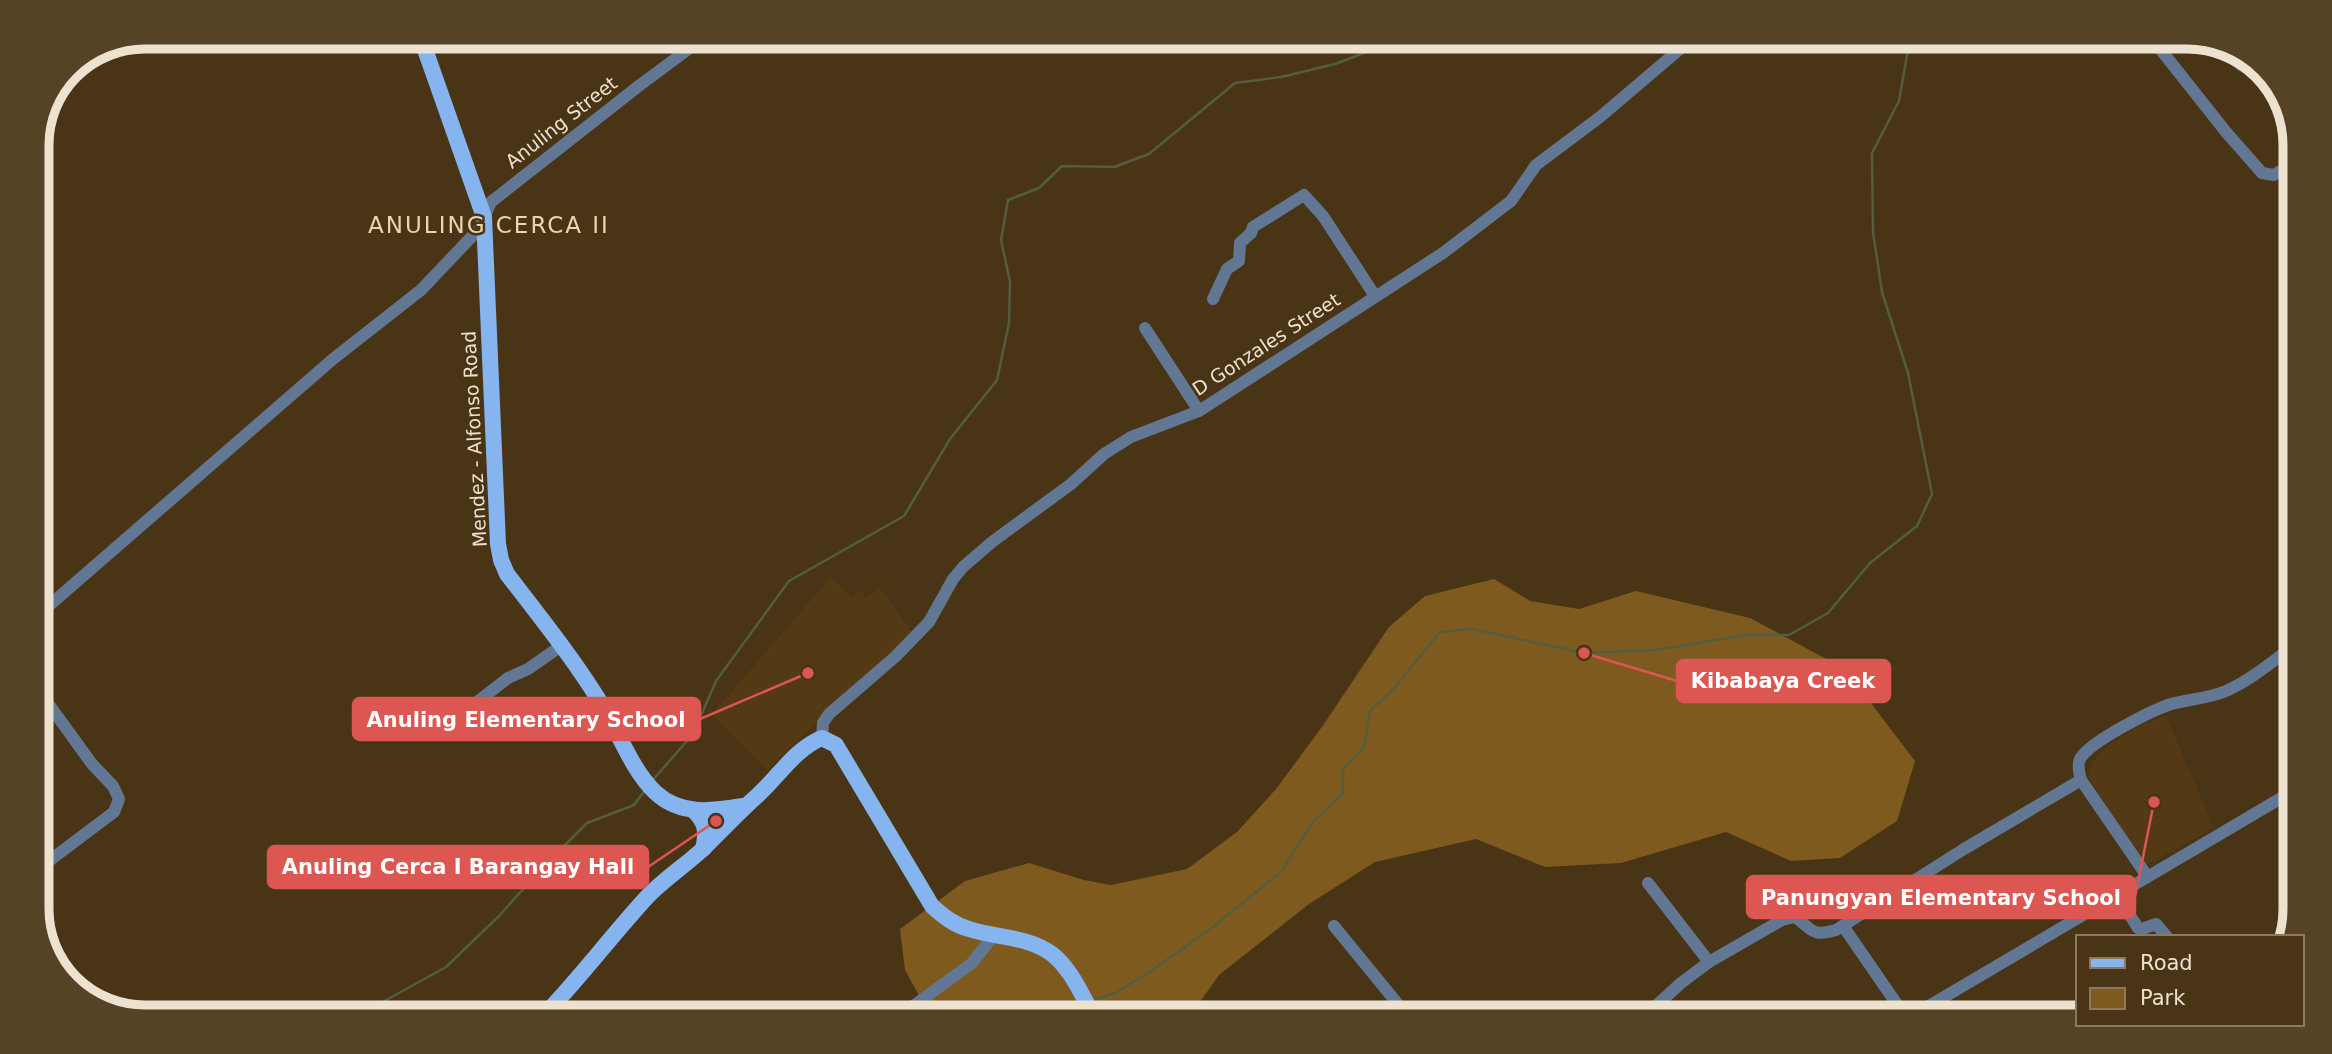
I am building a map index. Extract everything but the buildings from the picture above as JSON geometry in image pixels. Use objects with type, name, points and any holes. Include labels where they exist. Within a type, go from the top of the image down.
[{"type":"main road","name":"Mendez - Alfonso Road","points":[[425,49],[484,217],[498,544],[507,574],[604,709],[642,776],[656,794],[676,806],[694,811],[743,806]]},
{"type":"main road","points":[[554,1005],[650,894],[704,849],[743,806],[805,748],[822,738],[836,745],[932,906],[947,919],[968,929],[1017,939],[1051,953],[1063,965],[1088,1005]]},
{"type":"main road","points":[[694,811],[701,818],[706,830],[704,849]]},
{"type":"street","name":"Anuling Street","points":[[49,606],[333,359],[421,290],[479,229],[491,202],[689,49]]},
{"type":"street","name":"D Gonzales Street","points":[[822,738],[823,723],[829,714],[895,657],[929,622],[953,579],[992,542],[1122,442],[1199,411],[1443,253],[1511,201],[1536,165],[1600,117],[1680,49]]},
{"type":"street","points":[[2160,49],[2262,173],[2274,174],[2283,169]]},
{"type":"street","points":[[1213,299],[1227,269],[1239,261],[1240,243],[1251,233],[1253,227],[1304,195],[1323,216],[1375,296]]},
{"type":"street","points":[[1145,328],[1199,411]]},
{"type":"street","points":[[436,734],[508,678],[528,669],[561,646]]},
{"type":"street","points":[[2147,876],[2081,780],[2079,760],[2085,752],[2130,722],[2169,705],[2224,692],[2242,683],[2283,654]]},
{"type":"street","points":[[49,705],[92,764],[113,786],[119,799],[114,812],[49,861]]},
{"type":"street","points":[[1657,1005],[1709,962],[1789,917],[1795,917],[1818,934],[1843,926],[1964,849],[2081,780]]},
{"type":"street","points":[[1931,1005],[2283,797]]},
{"type":"street","points":[[1648,883],[1709,962]]},
{"type":"street","points":[[2117,895],[2138,928],[2156,924],[2166,935]]},
{"type":"street","points":[[1334,926],[1399,1005]]},
{"type":"street","points":[[1843,926],[1897,1005]]},
{"type":"street","points":[[914,1005],[972,962],[994,935]]},
{"type":"shaded area","points":[[831,577],[852,597],[859,589],[866,598],[879,587],[912,632],[767,770],[712,714]]},
{"type":"shaded area","points":[[2166,715],[2214,828],[2144,866],[2088,776],[2093,762],[2107,746],[2138,727]]},
{"type":"green space","points":[[1494,579],[1530,601],[1579,609],[1636,591],[1750,618],[1845,669],[1915,761],[1897,821],[1840,858],[1791,861],[1726,832],[1621,863],[1545,867],[1476,839],[1375,862],[1309,904],[1219,975],[1198,1005],[924,1005],[905,970],[900,929],[965,881],[1029,863],[1084,880],[1111,885],[1187,869],[1237,832],[1276,789],[1324,724],[1389,627],[1425,596]]},
{"type":"waterway","points":[[652,781],[693,734],[716,681],[789,581],[904,516],[950,439],[997,380],[1009,323],[1010,282],[1001,240],[1008,200],[1039,188],[1062,166],[1114,167],[1149,154],[1235,83],[1281,77],[1335,64],[1378,49]]},
{"type":"waterway","points":[[1094,1000],[1115,993],[1151,971],[1213,927],[1281,872],[1313,822],[1343,793],[1343,769],[1364,747],[1370,711],[1394,688],[1440,632],[1473,629],[1584,653],[1655,650],[1745,635],[1789,635],[1828,613],[1870,563],[1917,526],[1932,494],[1908,373],[1882,292],[1873,232],[1872,153],[1899,101],[1908,49]]},
{"type":"waterway","points":[[377,1005],[446,967],[499,916],[587,823],[634,805],[646,789]]},
{"type":"place","name":"Kibabaya Creek","points":[[1584,653]]},
{"type":"place","name":"Anuling Elementary School","points":[[808,673]]},
{"type":"place","name":"Panungyan Elementary School","points":[[2154,802]]},
{"type":"place","name":"Anuling Cerca I Barangay Hall","points":[[716,821]]},
{"type":"district","name":"ANULING CERCA II","points":[[489,225]]}]
